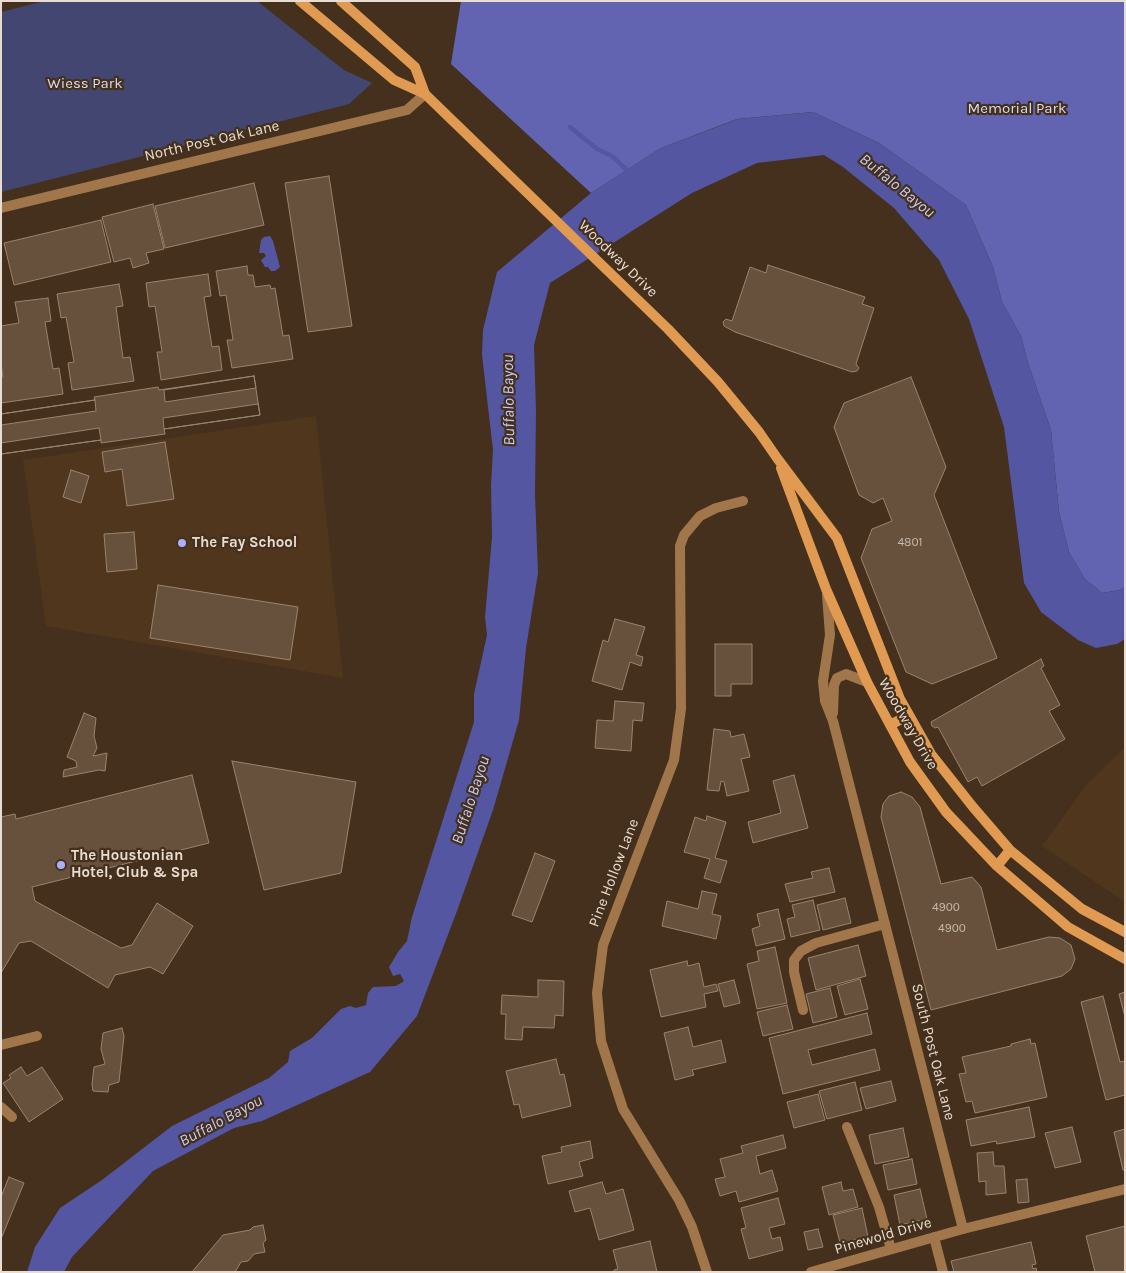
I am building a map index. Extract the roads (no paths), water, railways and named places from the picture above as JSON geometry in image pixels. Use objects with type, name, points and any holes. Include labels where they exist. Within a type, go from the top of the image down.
[{"type":"main road","name":"Woodway Drive","points":[[300,1],[394,80],[425,94],[668,329],[730,396],[837,538],[900,699],[931,754],[1010,850],[1082,909],[1125,932]]},
{"type":"main road","name":"Woodway Drive","points":[[342,1],[415,67],[425,94]]},
{"type":"main road","name":"Woodway Drive","points":[[777,458],[826,589],[867,682],[910,762],[946,812],[997,866],[1068,927],[1125,959]]},
{"type":"main road","points":[[890,725],[909,715]]},
{"type":"main road","points":[[997,866],[1010,850]]},
{"type":"street","name":"North Post Oak Lane","points":[[1,208],[407,110],[425,94]]},
{"type":"street","name":"Pine Hollow Lane","points":[[707,1272],[692,1226],[679,1200],[623,1109],[601,1041],[597,993],[603,945],[674,760],[681,709],[680,546],[684,535],[700,516],[716,508],[743,501]]},
{"type":"street","name":"South Post Oak Lane","points":[[826,589],[830,636],[823,681],[825,701],[833,721],[963,1229]]},
{"type":"street","name":"South Post Oak Lane","points":[[833,721],[834,685],[837,678],[846,674],[867,682]]},
{"type":"street","points":[[803,1010],[794,972],[794,960],[801,951],[816,943],[885,924]]},
{"type":"street","points":[[1,1045],[37,1036]]},
{"type":"street","points":[[1,1107],[12,1118]]},
{"type":"street","points":[[847,1127],[879,1207],[891,1249]]},
{"type":"street","points":[[963,1229],[1125,1189]]},
{"type":"street","name":"Pinewold Drive","points":[[811,1272],[963,1229]]},
{"type":"street","points":[[934,1237],[943,1272]]},
{"type":"water","name":"Buffalo Bayou","points":[[813,112],[879,143],[966,205],[993,267],[1002,302],[1021,336],[1028,363],[1051,430],[1059,512],[1069,552],[1085,579],[1102,593],[1120,590],[1125,587],[1125,639],[1117,644],[1096,648],[1078,640],[1041,612],[1024,583],[1004,427],[969,319],[939,260],[894,208],[843,167],[824,155],[757,163],[692,193],[550,283],[534,345],[536,411],[535,495],[538,573],[526,648],[519,720],[493,810],[417,1016],[370,1072],[262,1121],[234,1128],[153,1171],[72,1257],[64,1272],[27,1272],[35,1247],[60,1208],[102,1180],[172,1126],[269,1078],[288,1062],[290,1051],[312,1038],[341,1009],[350,1006],[356,1008],[366,1005],[368,993],[373,987],[396,986],[404,981],[400,974],[393,976],[389,967],[407,941],[412,917],[474,722],[474,694],[487,635],[485,617],[492,537],[491,485],[493,450],[482,355],[483,330],[497,272],[591,193],[661,148],[738,119]]},
{"type":"water","points":[[270,236],[280,267],[275,271],[265,267],[261,260],[266,256],[264,253],[259,253],[261,240],[264,237]]},
{"type":"waterway","points":[[570,127],[597,149],[612,156],[630,173]]},
{"type":"place","name":"The Fay School","points":[[182,543]]},
{"type":"place","name":"The Houstonian Hotel, Club & Spa","points":[[61,865]]},
{"type":"park label","name":"Wiess Park","points":[[85,84]]},
{"type":"park label","name":"Memorial Park","points":[[1017,109]]}]
